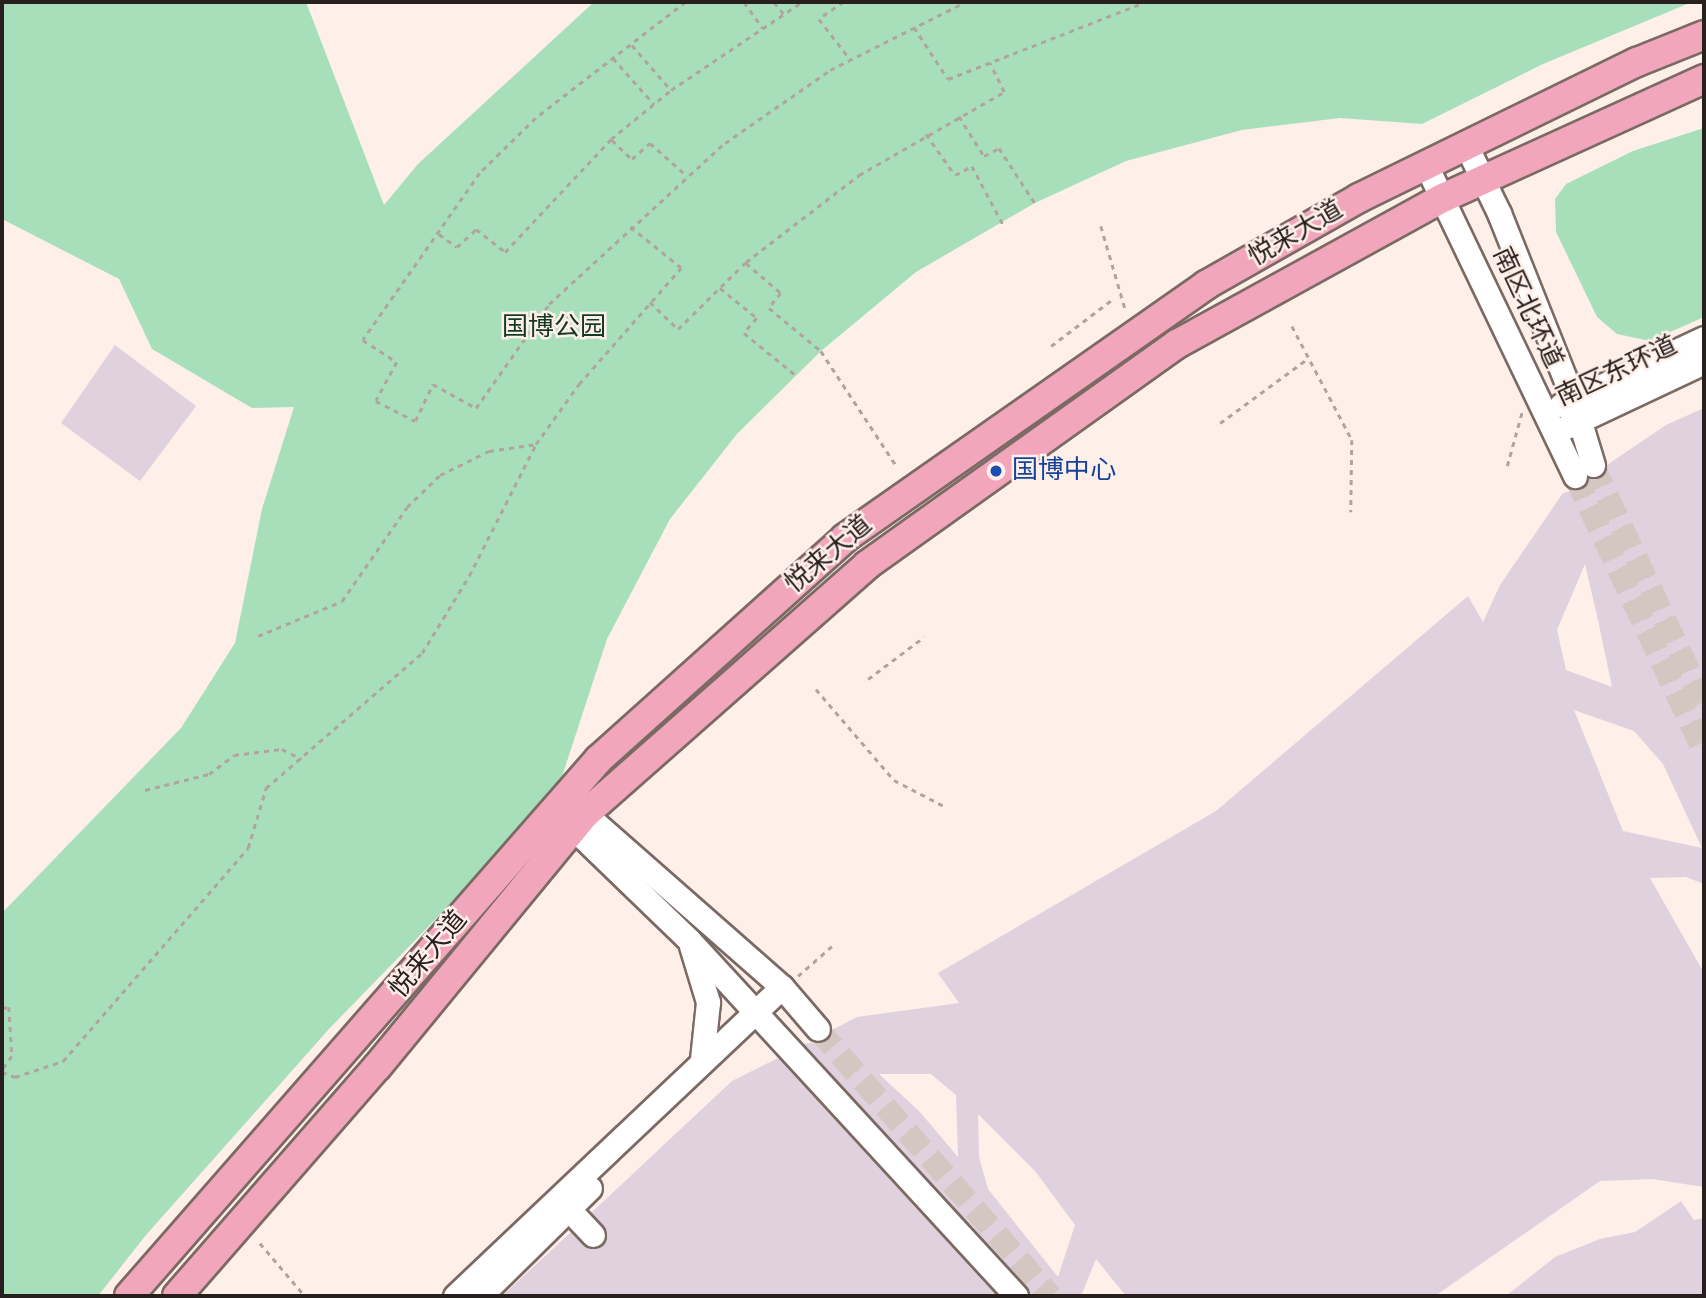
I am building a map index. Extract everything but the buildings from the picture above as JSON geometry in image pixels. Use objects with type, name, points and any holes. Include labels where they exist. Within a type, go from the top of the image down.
[{"type":"main road","name":"悦来大道","points":[[129,1296],[355,1042],[559,801],[599,759],[845,538],[1206,285],[1426,165],[1637,62],[1704,35]]},
{"type":"main road","name":"悦来大道","points":[[177,1296],[377,1067],[579,820],[867,565],[1092,400],[1212,324],[1443,198],[1704,79]]},
{"type":"street","name":"南区北环道","points":[[1426,165],[1541,417],[1583,470],[1576,410],[1484,181],[1466,145]]},
{"type":"street","name":"南区东环道","points":[[1576,410],[1704,338]]},
{"type":"street","name":"南区东环道","points":[[1541,417],[1576,410],[1704,362]]},
{"type":"street","points":[[559,801],[1016,1296]]},
{"type":"street","points":[[579,820],[789,982],[818,1029]]},
{"type":"street","points":[[689,940],[708,1002],[702,1059]]},
{"type":"street","points":[[455,1296],[563,1204],[789,982]]},
{"type":"street","points":[[480,1296],[563,1204],[702,1059],[757,1015]]},
{"type":"street","points":[[563,1204],[593,1235]]},
{"type":"path","points":[[686,2],[536,118],[480,173],[363,340],[397,362],[376,401],[415,421],[433,384],[476,408],[549,304],[629,226],[725,143],[850,59],[965,2]]},
{"type":"path","points":[[744,2],[763,28]]},
{"type":"path","points":[[774,2],[784,14]]},
{"type":"path","points":[[438,233],[457,247],[476,229],[505,252],[611,139],[671,90],[802,2]]},
{"type":"path","points":[[844,2],[819,19],[850,59]]},
{"type":"path","points":[[914,27],[948,79],[1145,2]]},
{"type":"path","points":[[631,44],[671,90]]},
{"type":"path","points":[[613,58],[654,104]]},
{"type":"path","points":[[650,302],[678,329],[746,262],[859,175],[926,134],[1004,92],[990,63]]},
{"type":"path","points":[[959,116],[984,156],[999,148],[1035,203]]},
{"type":"path","points":[[926,134],[955,175],[972,166],[1003,224]]},
{"type":"path","points":[[611,139],[632,159],[650,143],[687,176]]},
{"type":"path","points":[[2,1008],[9,1007],[12,1056],[2,1072],[15,1077],[63,1061],[248,848],[266,788],[422,653],[469,576],[536,444],[579,384],[681,268],[629,226]]},
{"type":"path","points":[[1101,226],[1125,308]]},
{"type":"path","points":[[746,262],[781,293],[769,308],[821,351],[896,465]]},
{"type":"path","points":[[720,288],[757,318],[744,333],[797,376]]},
{"type":"path","points":[[1051,345],[1113,299]]},
{"type":"path","points":[[1292,326],[1352,440],[1351,512]]},
{"type":"path","points":[[1220,423],[1309,358]]},
{"type":"path","points":[[1507,466],[1541,417]]},
{"type":"path","points":[[258,636],[342,601],[407,507],[440,475],[489,451],[536,444]]},
{"type":"path","points":[[868,679],[924,637]]},
{"type":"path","points":[[816,689],[894,780],[944,806]]},
{"type":"path","points":[[145,790],[209,774],[234,755],[282,749],[302,759]]},
{"type":"path","points":[[789,982],[832,946]]},
{"type":"path","points":[[260,1243],[305,1296]]},
{"type":"green space","name":"国博公园","points":[[2,2],[306,2],[384,205],[418,164],[594,2],[1692,2],[1543,64],[1422,124],[1340,118],[1242,130],[1126,161],[1035,203],[916,272],[821,351],[737,434],[670,519],[607,639],[556,795],[329,1029],[146,1235],[98,1296],[2,1296],[2,913],[181,728],[235,643],[262,509],[294,407],[252,408],[152,349],[119,279],[2,219]]},
{"type":"green space","points":[[1704,128],[1704,317],[1650,341],[1617,334],[1597,317],[1556,232],[1555,199],[1566,184],[1633,151]]},
{"type":"tunnel","points":[[1593,465],[1704,703]]},
{"type":"tunnel","points":[[1575,476],[1704,752]]},
{"type":"tunnel","points":[[818,1029],[1051,1296]]},
{"type":"place","name":"国博中心","points":[[996,471]]}]
